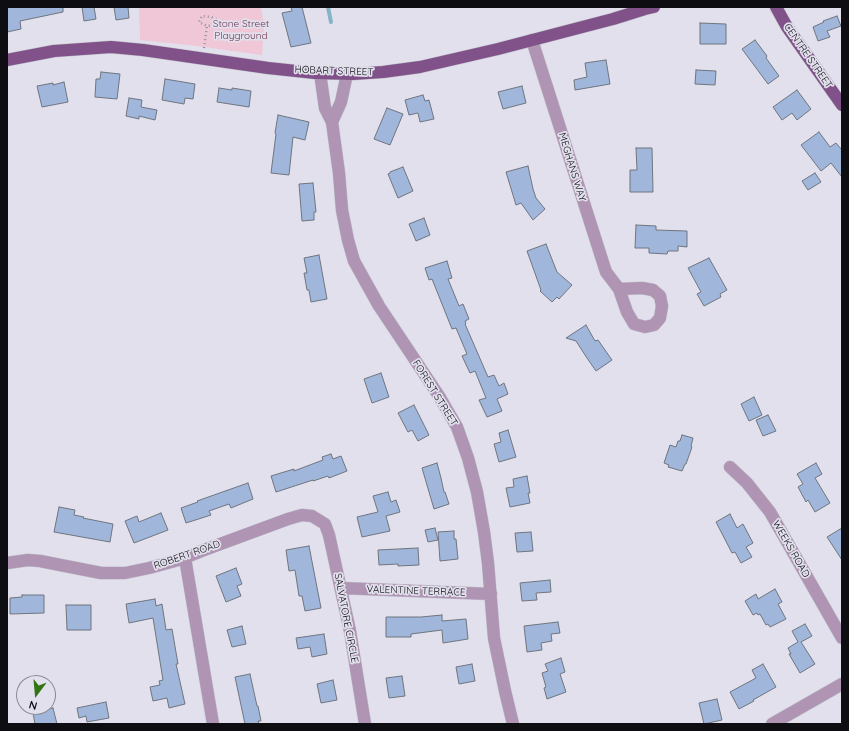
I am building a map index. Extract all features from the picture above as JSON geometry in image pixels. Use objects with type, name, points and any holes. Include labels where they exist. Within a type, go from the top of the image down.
[{"type":"main road","name":"HOBART STREET","points":[[7,60],[54,51],[111,47],[143,50],[268,68],[320,73],[347,74],[383,72],[420,67],[498,49],[654,7]]},
{"type":"main road","name":"CENTRE STREET","points":[[776,7],[787,27],[842,104]]},
{"type":"street","name":"MEGHANS WAY","points":[[532,40],[606,272],[619,289]]},
{"type":"street","name":"FOREST STREET","points":[[320,73],[325,108],[332,122],[339,172],[342,210],[354,261],[379,306],[439,396],[457,427],[468,458],[477,492],[484,532],[494,638],[504,692],[513,724]]},
{"type":"street","points":[[332,122],[341,102],[347,74]]},
{"type":"street","name":"WEEKS ROAD","points":[[730,467],[747,483],[770,512],[842,638]]},
{"type":"street","name":"ROBERT ROAD","points":[[7,563],[28,560],[40,561],[101,573],[125,573],[185,558],[288,519],[302,515],[316,518]]},
{"type":"street","name":"SALVATORE CIRCLE","points":[[316,518],[325,524],[329,535],[350,630],[365,724]]},
{"type":"street","points":[[185,558],[213,724]]},
{"type":"street","name":"VALENTINE TERRACE","points":[[341,588],[491,594]]},
{"type":"street","points":[[772,724],[842,684]]},
{"type":"path","points":[[202,16],[216,19],[215,25],[207,26],[199,22],[202,16]]},
{"type":"path","points":[[202,58],[207,26]]},
{"type":"green space","name":"Stone Street Playground","points":[[139,7],[261,7],[264,25],[262,55],[140,40]]},
{"type":"building","points":[[7,7],[63,7],[63,12],[20,21],[21,29],[7,32]]},
{"type":"building","points":[[82,7],[94,7],[96,19],[84,21]]},
{"type":"building","points":[[114,7],[128,7],[129,18],[116,20]]},
{"type":"building","points":[[291,7],[302,7],[311,43],[291,47],[282,13],[292,11]]},
{"type":"building","points":[[837,16],[841,26],[827,31],[830,37],[818,41],[813,27],[824,22],[823,21]]},
{"type":"building","points":[[700,23],[726,24],[726,44],[700,44]]},
{"type":"building","points":[[755,40],[779,76],[768,84],[742,49]]},
{"type":"building","points":[[606,60],[610,84],[575,90],[574,80],[587,77],[585,63]]},
{"type":"building","points":[[696,70],[716,71],[715,85],[695,84]]},
{"type":"building","points":[[101,72],[120,74],[117,99],[95,97],[96,79],[100,79]]},
{"type":"building","points":[[165,79],[195,84],[193,99],[185,98],[184,104],[162,100]]},
{"type":"building","points":[[64,82],[68,102],[42,107],[37,86],[53,83],[53,85]]},
{"type":"building","points":[[522,86],[526,103],[503,109],[498,92]]},
{"type":"building","points":[[219,88],[232,90],[232,88],[251,91],[249,107],[217,102]]},
{"type":"building","points":[[797,90],[811,109],[797,120],[792,113],[782,120],[773,107]]},
{"type":"building","points":[[423,95],[425,101],[429,100],[434,119],[420,122],[418,113],[409,115],[405,100]]},
{"type":"building","points":[[129,98],[142,100],[141,107],[157,110],[155,120],[139,116],[139,119],[126,116]]},
{"type":"building","points":[[387,108],[403,114],[390,145],[374,139]]},
{"type":"building","points":[[278,115],[309,122],[305,140],[293,137],[289,175],[271,173]]},
{"type":"building","points":[[819,132],[830,147],[836,143],[842,150],[842,177],[831,163],[821,171],[801,145]]},
{"type":"building","points":[[636,148],[652,148],[653,192],[630,192],[630,170],[637,170]]},
{"type":"building","points":[[528,166],[536,198],[545,209],[533,220],[521,203],[516,205],[506,172]]},
{"type":"building","points":[[403,167],[413,191],[398,198],[388,174]]},
{"type":"building","points":[[815,173],[821,182],[808,190],[802,181]]},
{"type":"building","points":[[313,183],[316,212],[314,212],[314,220],[302,221],[299,184]]},
{"type":"building","points":[[424,218],[430,235],[416,241],[409,224]]},
{"type":"building","points":[[636,225],[656,226],[656,230],[687,231],[687,247],[678,246],[678,251],[668,251],[667,254],[649,253],[649,248],[635,248]]},
{"type":"building","points":[[546,244],[557,272],[572,285],[559,299],[557,297],[552,302],[540,291],[541,290],[527,251]]},
{"type":"building","points":[[319,255],[327,299],[311,302],[304,273],[307,273],[304,258]]},
{"type":"building","points":[[709,258],[727,290],[720,294],[721,297],[704,306],[697,294],[701,292],[688,268]]},
{"type":"building","points":[[447,261],[452,278],[448,279],[459,306],[463,304],[469,319],[465,321],[465,324],[488,377],[494,375],[499,386],[504,383],[508,394],[497,399],[502,411],[487,417],[479,400],[486,398],[475,371],[470,373],[462,356],[467,354],[456,328],[452,329],[432,279],[429,280],[425,268]]},
{"type":"building","points":[[586,325],[595,341],[598,340],[612,360],[596,371],[576,341],[566,338]]},
{"type":"building","points":[[381,373],[389,397],[372,403],[364,379]]},
{"type":"building","points":[[754,397],[762,415],[749,421],[741,404]]},
{"type":"building","points":[[414,405],[429,435],[418,441],[412,430],[408,432],[398,413]]},
{"type":"building","points":[[768,415],[776,431],[763,436],[756,420]]},
{"type":"building","points":[[508,430],[516,457],[499,462],[494,444],[501,442],[499,433]]},
{"type":"building","points":[[682,435],[693,438],[692,447],[682,471],[668,467],[669,465],[664,463],[670,445],[676,447]]},
{"type":"building","points":[[331,454],[333,459],[341,456],[347,471],[329,478],[328,476],[276,492],[271,476],[294,469],[294,471],[323,460],[322,457]]},
{"type":"building","points":[[437,463],[444,492],[449,504],[434,509],[422,468]]},
{"type":"building","points":[[816,463],[822,474],[815,478],[830,503],[815,512],[808,500],[806,502],[798,487],[803,484],[797,474]]},
{"type":"building","points":[[527,476],[530,503],[510,507],[506,488],[514,487],[513,479]]},
{"type":"building","points":[[248,483],[253,499],[231,508],[229,504],[209,511],[211,515],[186,523],[181,508]]},
{"type":"building","points":[[388,492],[391,502],[396,500],[400,512],[386,516],[390,531],[362,537],[357,517],[378,512],[373,496]]},
{"type":"building","points":[[59,507],[75,510],[74,515],[84,517],[83,518],[113,524],[110,542],[54,532]]},
{"type":"building","points":[[161,513],[168,530],[134,543],[125,521],[137,516],[139,522]]},
{"type":"building","points":[[730,514],[737,528],[743,524],[753,543],[746,547],[752,557],[741,563],[735,552],[732,553],[716,522]]},
{"type":"building","points":[[435,528],[438,540],[428,542],[425,530]]},
{"type":"building","points":[[842,528],[842,560],[827,537]]},
{"type":"building","points":[[454,531],[458,559],[440,561],[438,532]]},
{"type":"building","points":[[531,532],[533,551],[517,552],[515,533]]},
{"type":"building","points":[[309,546],[321,608],[305,611],[302,596],[299,596],[295,570],[289,571],[286,550]]},
{"type":"building","points":[[418,548],[419,565],[379,565],[378,550]]},
{"type":"building","points":[[236,568],[242,584],[237,586],[241,596],[226,602],[216,576]]},
{"type":"building","points":[[550,580],[551,592],[536,593],[537,600],[522,601],[520,583]]},
{"type":"building","points":[[775,589],[782,602],[778,604],[786,619],[770,627],[768,624],[766,625],[760,614],[758,615],[757,613],[753,615],[745,601],[756,594],[758,599]]},
{"type":"building","points":[[22,595],[44,595],[44,613],[10,614],[10,598],[22,597]]},
{"type":"building","points":[[155,599],[156,606],[162,604],[166,630],[172,629],[178,664],[176,664],[185,704],[169,708],[167,698],[153,701],[150,687],[160,685],[159,681],[163,680],[153,618],[129,623],[126,604]]},
{"type":"building","points":[[66,605],[91,605],[91,630],[67,630]]},
{"type":"building","points":[[442,615],[442,621],[466,619],[468,639],[443,643],[442,630],[411,634],[411,637],[386,637],[386,617],[421,617]]},
{"type":"building","points":[[558,622],[560,633],[551,634],[552,641],[541,643],[542,650],[527,652],[524,626]]},
{"type":"building","points":[[805,624],[812,636],[801,642],[815,664],[800,673],[789,654],[791,654],[788,648],[798,642],[792,631]]},
{"type":"building","points":[[242,626],[246,644],[232,647],[227,630]]},
{"type":"building","points":[[324,634],[327,654],[312,657],[310,647],[298,649],[296,638]]},
{"type":"building","points":[[561,658],[565,672],[560,674],[566,692],[547,699],[544,688],[546,687],[542,673],[548,671],[545,664]]},
{"type":"building","points":[[472,664],[475,681],[459,684],[456,667]]},
{"type":"building","points":[[763,664],[776,687],[739,709],[730,692],[756,678],[752,670]]},
{"type":"building","points":[[250,674],[261,721],[258,721],[259,724],[245,724],[235,677]]},
{"type":"building","points":[[402,676],[405,696],[389,698],[386,678]]},
{"type":"building","points":[[333,680],[337,700],[321,703],[317,684]]},
{"type":"building","points":[[717,699],[722,720],[704,724],[699,703]]},
{"type":"building","points":[[106,702],[109,718],[87,722],[86,716],[79,718],[77,708]]},
{"type":"building","points":[[33,715],[55,715],[57,724],[35,724]]},
{"type":"waterway","points":[[328,7],[331,22]]}]
